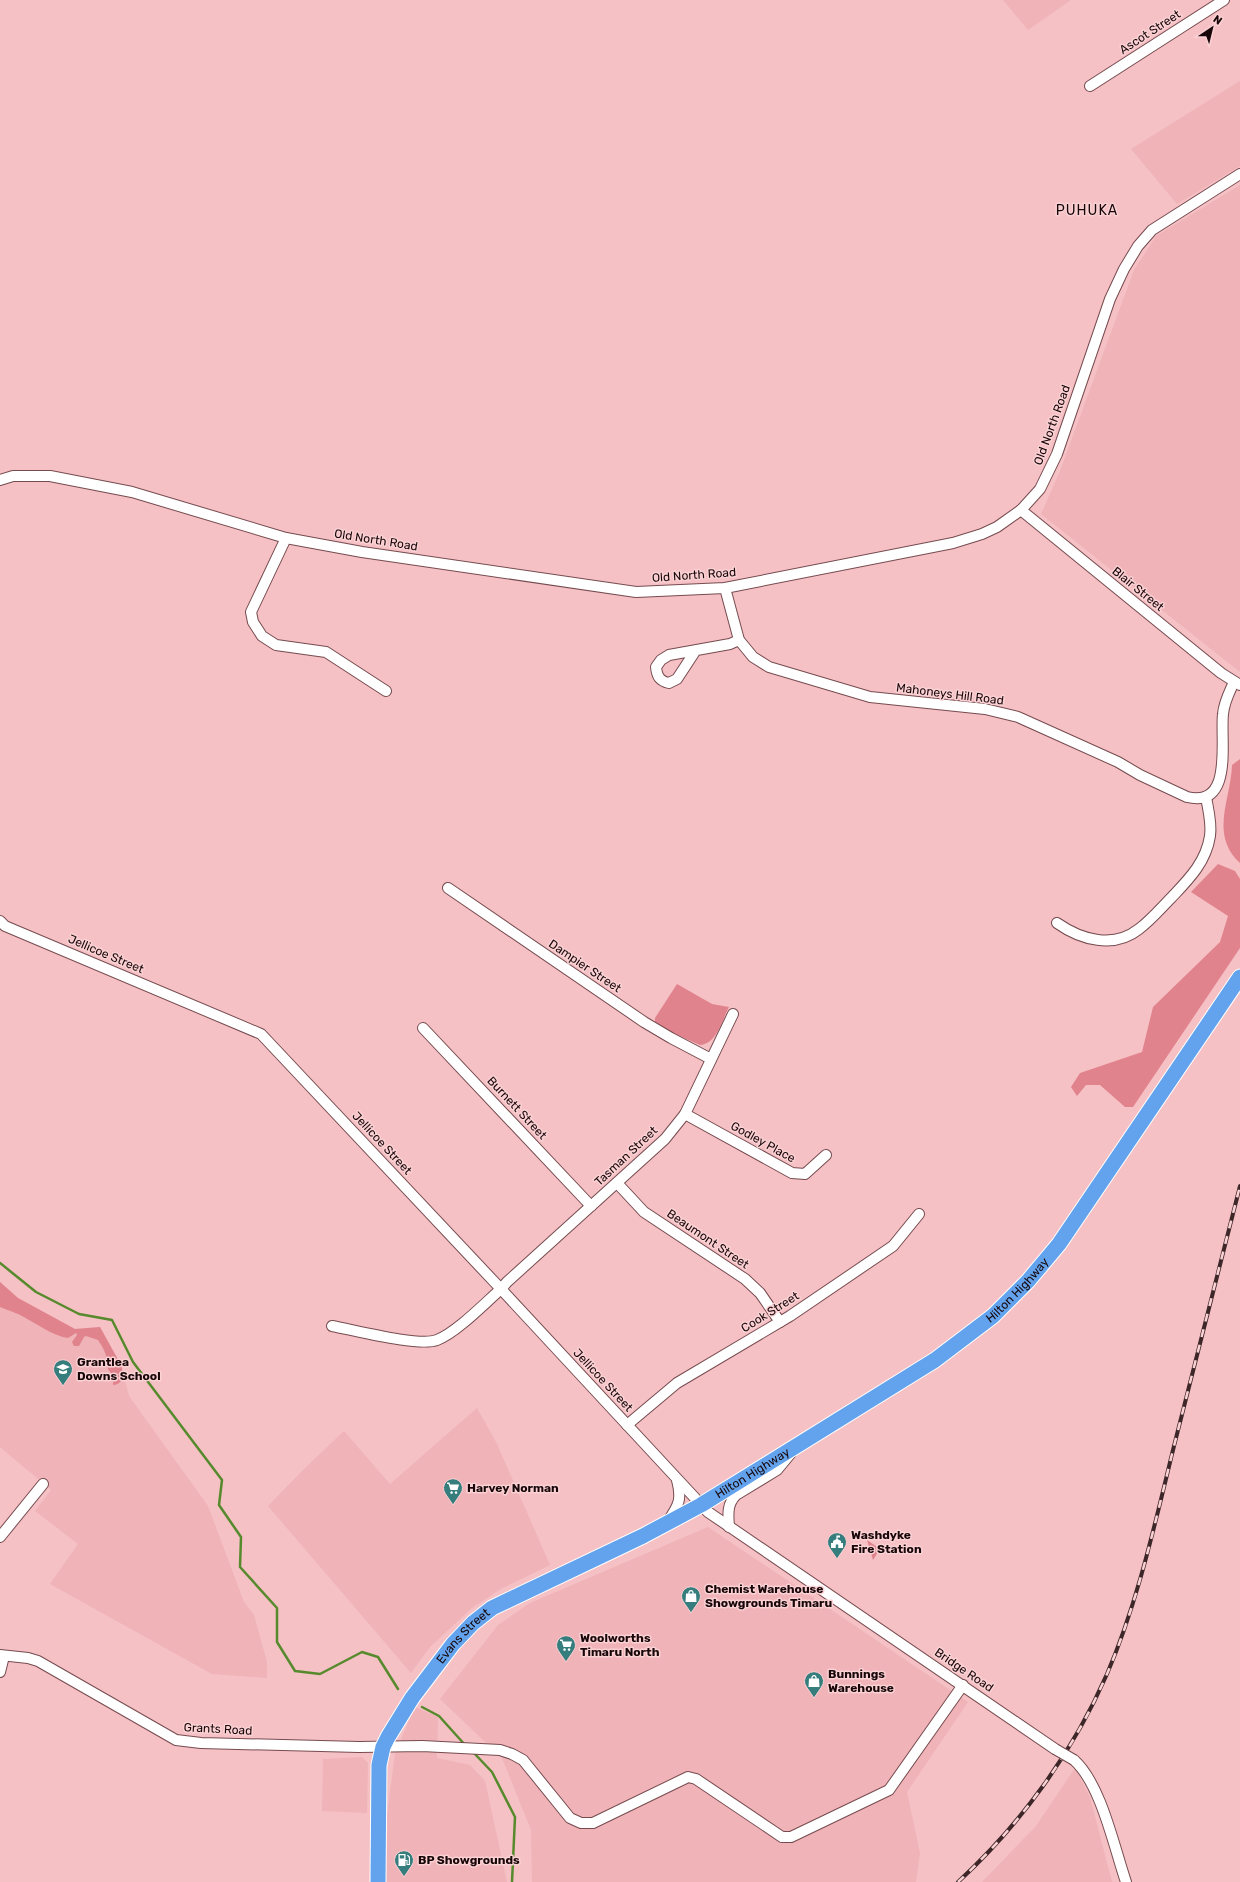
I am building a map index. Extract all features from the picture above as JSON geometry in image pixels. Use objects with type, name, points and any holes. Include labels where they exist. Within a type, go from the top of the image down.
[{"type":"highway","name":"Hilton Highway","points":[[701,1505],[955,1346],[993,1316],[1028,1281],[1063,1237],[1240,977]]},
{"type":"highway","name":"Evans Street","points":[[378,1882],[379,1765],[383,1747],[412,1698],[437,1664],[473,1623],[492,1608],[666,1524],[701,1505]]},
{"type":"street","name":"Ascot Street","points":[[1090,86],[1224,0]]},
{"type":"street","name":"Old North Road","points":[[0,480],[13,476],[50,476],[132,492],[286,538],[362,552],[636,592],[725,588],[953,543],[982,534],[997,527],[1021,510],[1040,489],[1052,468],[1110,299],[1124,269],[1138,246],[1152,230],[1240,174]]},
{"type":"street","name":"Blair Street","points":[[1021,510],[1237,684]]},
{"type":"street","points":[[286,538],[251,612],[253,622],[262,636],[276,645],[326,652],[386,691]]},
{"type":"street","name":"Mahoneys Hill Road","points":[[725,588],[739,640],[753,657],[769,667],[870,697],[1001,712],[1018,717],[1118,762],[1140,775],[1187,797],[1206,797]]},
{"type":"street","points":[[696,650],[739,640]]},
{"type":"street","points":[[1057,924],[1075,935],[1092,940],[1110,941],[1126,937],[1138,930],[1200,865],[1210,835],[1206,797],[1212,792],[1220,779],[1224,706],[1237,684]]},
{"type":"street","name":"Dampier Street","points":[[448,888],[644,1022],[712,1059]]},
{"type":"street","name":"Jellicoe Street","points":[[0,921],[6,926],[261,1034],[501,1289],[701,1505]]},
{"type":"street","name":"Tasman Street","points":[[332,1326],[420,1342],[437,1340],[453,1331],[657,1147],[685,1114],[733,1014]]},
{"type":"street","name":"Burnett Street","points":[[423,1028],[591,1206]]},
{"type":"street","name":"Godley Place","points":[[685,1114],[792,1173],[799,1175],[805,1174],[826,1155]]},
{"type":"street","name":"Beaumont Street","points":[[617,1183],[644,1212],[745,1279],[760,1293],[780,1322]]},
{"type":"street","name":"Cook Street","points":[[628,1425],[677,1383],[780,1322],[893,1246],[919,1214]]},
{"type":"street","points":[[729,1527],[729,1505],[731,1500],[736,1495],[776,1470],[797,1446]]},
{"type":"street","points":[[666,1524],[679,1503],[680,1493],[677,1479]]},
{"type":"street","points":[[0,1537],[43,1484]]},
{"type":"street","name":"Bridge Road","points":[[701,1505],[729,1527],[1055,1749],[1074,1760],[1086,1772],[1099,1800],[1126,1882]]},
{"type":"street","points":[[0,1672],[2,1656]]},
{"type":"street","name":"Grants Road","points":[[2,1656],[28,1658],[38,1662],[176,1740],[201,1743],[500,1750],[523,1760],[570,1818],[580,1822],[593,1823],[688,1777],[696,1778],[782,1838],[791,1837],[888,1790],[963,1685]]},
{"type":"shaded area","points":[[1003,0],[1071,0],[1028,30]]},
{"type":"shaded area","points":[[1240,81],[1240,166],[1177,204],[1131,149]]},
{"type":"shaded area","points":[[1240,185],[1240,672],[1041,514],[1060,471],[1134,270],[1156,236]]},
{"type":"shaded area","points":[[1240,759],[1240,863],[1231,852],[1226,841],[1224,816],[1232,765]]},
{"type":"shaded area","points":[[1218,864],[1235,871],[1240,879],[1240,948],[1133,1107],[1125,1107],[1100,1085],[1086,1085],[1077,1096],[1071,1087],[1080,1073],[1142,1052],[1153,1007],[1220,942],[1228,916],[1191,892]]},
{"type":"shaded area","points":[[677,984],[712,1004],[729,1007],[715,1036],[706,1044],[700,1045],[668,1031],[655,1022],[655,1018]]},
{"type":"shaded area","points":[[0,1282],[18,1298],[75,1329],[100,1327],[121,1365],[129,1396],[208,1506],[244,1602],[254,1615],[267,1662],[267,1678],[212,1674],[50,1584],[78,1544],[35,1511],[51,1490],[0,1447]]},
{"type":"shaded area","points":[[0,1282],[18,1298],[75,1329],[100,1327],[121,1365],[124,1377],[121,1381],[113,1385],[113,1376],[108,1369],[106,1354],[98,1340],[86,1336],[79,1346],[74,1346],[72,1342],[77,1335],[76,1333],[68,1338],[58,1335],[22,1316],[0,1307]]},
{"type":"shaded area","points":[[477,1408],[497,1444],[550,1565],[501,1589],[472,1608],[430,1647],[411,1673],[268,1506],[344,1431],[390,1484]]},
{"type":"shaded area","points":[[708,1527],[968,1702],[907,1792],[920,1853],[916,1882],[532,1882],[531,1830],[502,1758],[440,1699],[498,1625],[530,1603]]},
{"type":"shaded area","points":[[867,1540],[880,1549],[873,1560]]},
{"type":"shaded area","points":[[415,1707],[438,1717],[437,1758],[470,1765],[485,1781],[507,1882],[384,1882],[385,1832],[395,1753]]},
{"type":"shaded area","points":[[362,1757],[368,1763],[367,1813],[322,1811],[323,1759]]},
{"type":"shaded area","points":[[1075,1768],[1090,1797],[1112,1882],[982,1882],[1036,1826]]},
{"type":"waterway","points":[[0,1263],[36,1292],[79,1314],[112,1320],[133,1362],[222,1480],[219,1505],[241,1537],[240,1567],[277,1608],[277,1642],[295,1671],[320,1674],[362,1652],[378,1657],[398,1689]]},
{"type":"waterway","points":[[422,1707],[439,1716],[466,1746]]},
{"type":"waterway","points":[[473,1752],[492,1772],[515,1817],[512,1882]]},
{"type":"railway","points":[[958,1882],[1003,1836],[1024,1811],[1062,1759],[1093,1703],[1118,1647],[1137,1591],[1153,1533],[1240,1186]]},
{"type":"place","name":"Grantlea Downs School","points":[[63,1386]]},
{"type":"place","name":"Harvey Norman","points":[[453,1505]]},
{"type":"place","name":"Washdyke Fire Station","points":[[837,1559]]},
{"type":"place","name":"Chemist Warehouse Showgrounds Timaru","points":[[691,1613]]},
{"type":"place","name":"Woolworths Timaru North","points":[[566,1662]]},
{"type":"place","name":"Bunnings Warehouse","points":[[814,1698]]},
{"type":"place","name":"BP Showgrounds","points":[[404,1877]]},
{"type":"district","name":"PUHUKA","points":[[1087,210]]}]
